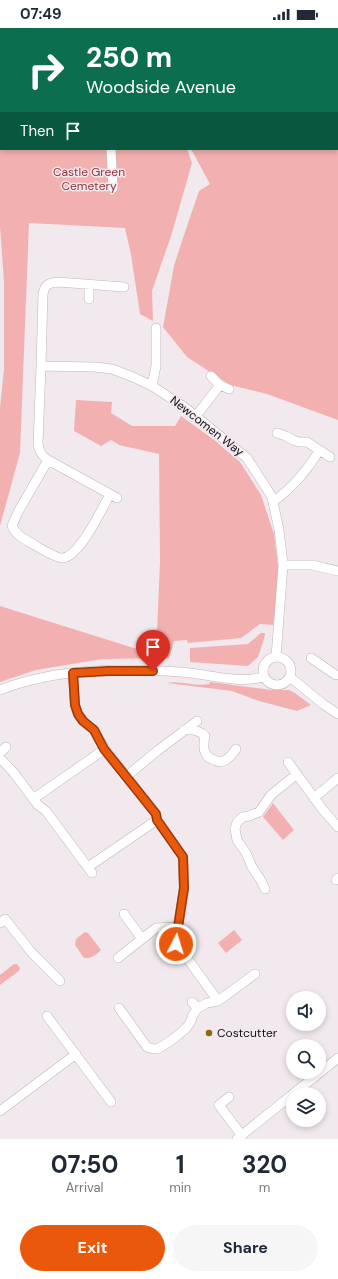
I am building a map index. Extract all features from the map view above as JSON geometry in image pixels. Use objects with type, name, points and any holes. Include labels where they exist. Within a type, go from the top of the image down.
[{"type":"street","points":[[111,150],[113,188]]},
{"type":"street","points":[[48,460],[18,512],[12,526],[14,531],[42,549],[61,558],[68,557],[77,550],[114,496],[48,460],[42,456],[39,451],[38,444],[44,288],[46,285],[54,282],[124,287]]},
{"type":"street","points":[[89,284],[89,299]]},
{"type":"street","points":[[152,386],[156,366],[156,328]]},
{"type":"street","name":"Newcomen Way","points":[[41,366],[95,367],[112,369],[133,377],[170,397],[196,416],[247,458],[272,497],[279,530],[283,565],[276,657]]},
{"type":"street","points":[[211,376],[220,385],[229,389]]},
{"type":"street","points":[[196,416],[220,385]]},
{"type":"street","points":[[277,433],[287,431],[293,440],[306,442],[330,457]]},
{"type":"street","points":[[273,502],[289,490],[311,464],[319,451]]},
{"type":"street","points":[[283,565],[312,565],[338,571]]},
{"type":"street","points":[[0,690],[37,679],[73,673],[108,671],[185,673],[233,680],[264,677],[271,683],[279,685],[287,682],[290,677],[291,666],[284,660],[276,657],[271,659],[267,662],[264,677]]},
{"type":"street","points":[[311,658],[337,674]]},
{"type":"street","points":[[73,673],[75,705],[78,714],[83,721],[94,730],[104,749],[156,814],[157,820],[183,857],[184,888],[176,944],[218,1001]]},
{"type":"street","points":[[290,677],[323,704],[338,714]]},
{"type":"street","points":[[127,776],[197,721]]},
{"type":"street","points":[[184,730],[202,733],[205,736],[204,752],[209,758],[215,761],[221,762],[225,760],[232,755],[236,749]]},
{"type":"street","points":[[35,802],[104,749]]},
{"type":"street","points":[[0,758],[14,773],[35,802],[46,811],[90,870],[157,820]]},
{"type":"street","points":[[288,762],[314,798],[338,827]]},
{"type":"street","points":[[265,889],[252,868],[246,852],[237,840],[234,829],[237,822],[243,817],[259,812],[271,795],[297,774]]},
{"type":"street","points":[[314,798],[338,778]]},
{"type":"street","points":[[124,914],[142,939]]},
{"type":"street","points":[[0,922],[5,919],[32,953],[60,981]]},
{"type":"street","points":[[118,958],[156,928],[178,927]]},
{"type":"street","points":[[119,1008],[147,1046],[153,1049],[158,1049],[188,1027],[195,1005],[218,1001],[255,974]]},
{"type":"street","points":[[47,1016],[111,1102]]},
{"type":"street","points":[[0,1111],[76,1054]]},
{"type":"street","points":[[230,1097],[219,1106],[239,1137],[338,1058]]},
{"type":"green space","name":"Castle Green Cemetery","points":[[0,150],[187,150],[192,163],[172,233],[152,291],[153,321],[140,314],[131,255],[125,228],[29,223],[20,453],[0,526],[0,408],[4,369],[4,283],[0,226]]},
{"type":"green space","points":[[192,150],[338,150],[338,420],[267,394],[230,385],[187,357],[163,327],[174,266],[183,238],[199,191],[210,184]]},
{"type":"green space","points":[[76,400],[112,402],[111,413],[132,426],[175,426],[181,416],[213,439],[240,462],[261,495],[274,534],[278,566],[280,570],[273,625],[260,624],[241,638],[188,643],[187,640],[174,641],[169,658],[102,659],[36,670],[0,682],[0,606],[156,655],[160,562],[159,454],[119,445],[111,440],[101,446],[74,431]]},
{"type":"green space","points":[[261,633],[265,633],[258,657],[248,666],[190,662],[190,648],[248,644]]},
{"type":"green space","points":[[177,682],[204,685],[209,684],[210,682],[272,690],[289,690],[311,705],[297,711],[259,701],[232,691],[167,683]]},
{"type":"green space","points":[[273,803],[294,830],[283,840],[263,817]]},
{"type":"green space","points":[[234,930],[242,940],[226,953],[218,943]]},
{"type":"green space","points":[[85,932],[88,933],[101,950],[89,958],[84,958],[75,945],[76,939]]},
{"type":"green space","points":[[14,964],[17,964],[20,968],[19,971],[0,985],[0,975]]},
{"type":"place","name":"Costcutter","points":[[209,1033]]},
{"type":"route","points":[[153,671],[73,673],[75,705],[78,714],[83,721],[94,730],[104,749],[156,814],[157,820],[183,857],[184,888],[176,944]]}]
